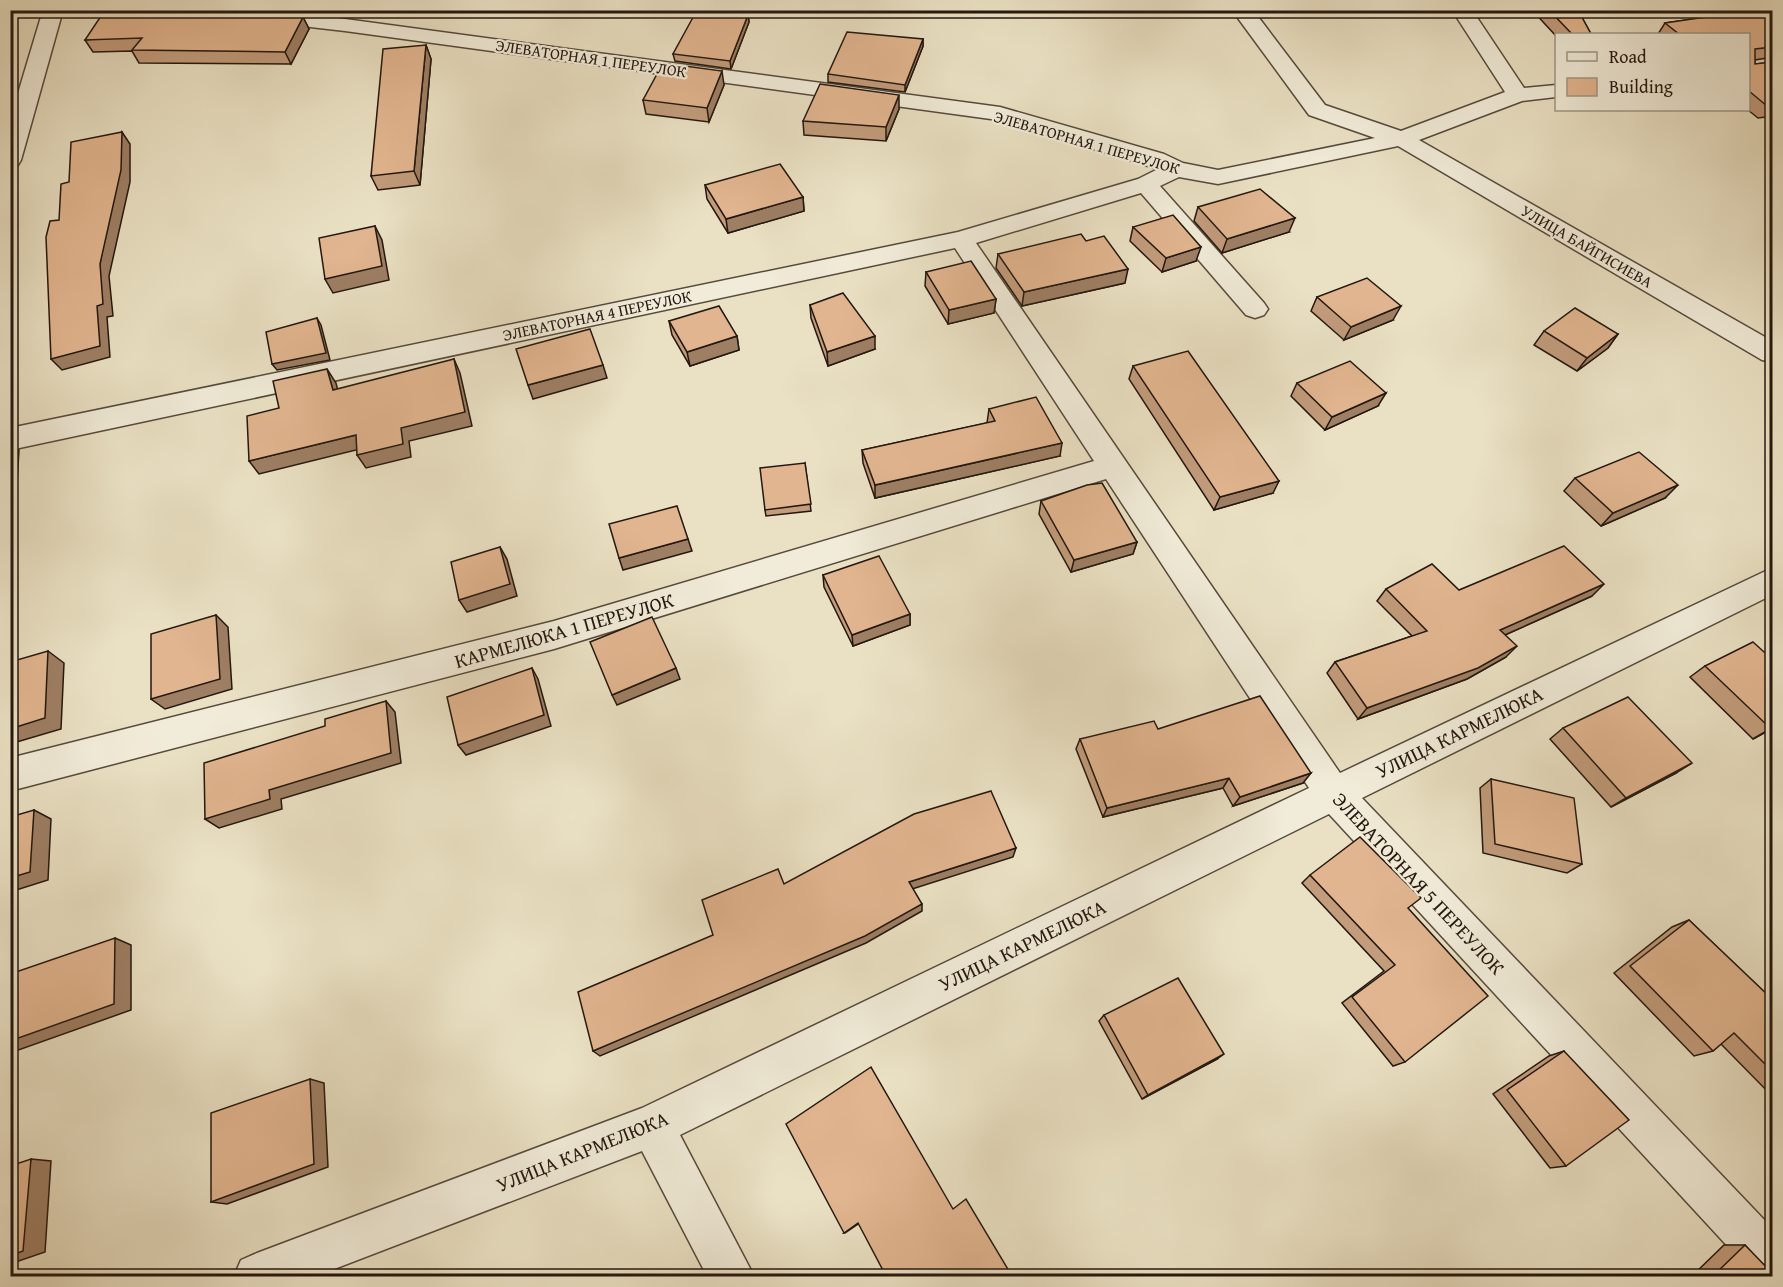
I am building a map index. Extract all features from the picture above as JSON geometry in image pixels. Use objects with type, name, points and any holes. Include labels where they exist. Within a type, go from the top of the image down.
[{"type":"street","points":[[10,160],[53,10]]},
{"type":"street","name":"ЭЛЕВАТОРНАЯ 1 ПЕРЕУЛОК","points":[[216,10],[345,25],[1000,114],[1156,159],[1176,169],[1218,177],[1401,139],[1518,95],[1555,91]]},
{"type":"street","name":"УЛИЦА БАЙГИСИЕВА","points":[[1242,10],[1317,110],[1401,139],[1773,353]]},
{"type":"street","points":[[1462,10],[1518,95]]},
{"type":"street","name":"ЭЛЕВАТОРНАЯ 4 ПЕРЕУЛОК","points":[[10,439],[961,239],[1146,184],[1176,169]]},
{"type":"street","points":[[1146,184],[1255,309]]},
{"type":"street","name":"ЭЛЕВАТОРНАЯ 5 ПЕРЕУЛОК","points":[[961,239],[1333,793],[1773,1261]]},
{"type":"street","name":"КАРМЕЛЮКА 1 ПЕРЕУЛОК","points":[[10,775],[554,636],[1113,466]]},
{"type":"street","name":"УЛИЦА КАРМЕЛЮКА","points":[[257,1276],[652,1126],[1773,581]]},
{"type":"street","points":[[652,1126],[731,1276]]},
{"type":"building","points":[[105,10],[248,10],[303,17],[285,52],[132,50],[142,38],[85,40]]},
{"type":"building","points":[[697,10],[748,15],[730,61],[673,54]]},
{"type":"building","points":[[1549,10],[1578,10],[1590,33],[1571,33]]},
{"type":"building","points":[[1729,10],[1773,10],[1773,47],[1755,49],[1755,64],[1773,62],[1773,105],[1767,106],[1750,92],[1750,33],[1678,33],[1665,23],[1733,13]]},
{"type":"building","points":[[847,32],[923,39],[905,85],[828,74]]},
{"type":"building","points":[[426,45],[414,171],[371,176],[383,49]]},
{"type":"building","points":[[663,63],[722,71],[707,108],[643,100]]},
{"type":"building","points":[[820,84],[899,95],[886,127],[803,121]]},
{"type":"building","points":[[122,132],[121,170],[100,264],[103,304],[97,306],[100,346],[51,359],[46,237],[50,221],[59,220],[61,184],[69,182],[71,142]]},
{"type":"building","points":[[780,164],[803,197],[726,219],[705,185]]},
{"type":"building","points":[[1260,189],[1295,218],[1227,239],[1198,207]]},
{"type":"building","points":[[1173,215],[1201,247],[1166,258],[1133,227]]},
{"type":"building","points":[[375,226],[382,266],[325,279],[319,238]]},
{"type":"building","points":[[1081,234],[1086,241],[1104,236],[1128,269],[1024,292],[998,254]]},
{"type":"building","points":[[971,261],[996,299],[949,310],[926,272]]},
{"type":"building","points":[[1367,278],[1401,306],[1351,327],[1317,297]]},
{"type":"building","points":[[843,293],[875,336],[827,352],[810,305]]},
{"type":"building","points":[[719,306],[737,336],[687,352],[669,321]]},
{"type":"building","points":[[1575,308],[1618,334],[1587,358],[1544,331]]},
{"type":"building","points":[[317,318],[326,353],[272,364],[266,332]]},
{"type":"building","points":[[590,329],[603,365],[528,385],[516,349]]},
{"type":"building","points":[[1188,351],[1279,481],[1220,497],[1133,366]]},
{"type":"building","points":[[454,359],[465,412],[401,428],[403,444],[357,455],[356,435],[249,461],[247,416],[279,408],[273,381],[327,369],[333,390]]},
{"type":"building","points":[[1350,361],[1386,393],[1332,417],[1297,383]]},
{"type":"building","points":[[1036,397],[1062,443],[875,485],[862,450],[995,421],[989,409]]},
{"type":"building","points":[[1639,452],[1678,485],[1613,513],[1575,478]]},
{"type":"building","points":[[805,463],[811,504],[765,510],[760,468]]},
{"type":"building","points":[[1102,483],[1137,542],[1074,560],[1041,501],[1087,485]]},
{"type":"building","points":[[677,506],[688,539],[619,558],[609,524]]},
{"type":"building","points":[[1564,546],[1604,584],[1500,630],[1517,646],[1478,668],[1367,708],[1335,662],[1427,631],[1386,589],[1432,564],[1459,590]]},
{"type":"building","points":[[500,547],[510,584],[459,600],[451,562]]},
{"type":"building","points":[[879,556],[910,614],[852,635],[823,575]]},
{"type":"building","points":[[216,615],[220,679],[151,699],[151,634]]},
{"type":"building","points":[[652,617],[676,668],[612,695],[590,642]]},
{"type":"building","points":[[1753,642],[1773,660],[1773,727],[1770,728],[1705,666]]},
{"type":"building","points":[[48,651],[45,718],[10,729],[10,662]]},
{"type":"building","points":[[532,668],[544,715],[458,745],[447,697]]},
{"type":"building","points":[[1260,696],[1311,773],[1240,797],[1229,778],[1107,808],[1080,739],[1154,721],[1158,729]]},
{"type":"building","points":[[1628,697],[1692,763],[1626,798],[1563,728]]},
{"type":"building","points":[[386,701],[391,753],[269,790],[270,799],[205,819],[204,763],[325,726],[325,719]]},
{"type":"building","points":[[1491,779],[1574,798],[1582,864],[1495,844]]},
{"type":"building","points":[[991,791],[1016,848],[909,882],[922,904],[865,936],[593,1051],[578,992],[713,935],[702,900],[778,869],[784,884],[914,814]]},
{"type":"building","points":[[34,810],[30,872],[10,878],[10,817]]},
{"type":"building","points":[[1360,837],[1421,898],[1408,908],[1488,996],[1405,1062],[1352,997],[1395,965],[1310,875]]},
{"type":"building","points":[[1689,920],[1773,1000],[1773,1072],[1734,1033],[1713,1051],[1630,966]]},
{"type":"building","points":[[115,938],[114,1004],[10,1041],[10,974]]},
{"type":"building","points":[[1178,978],[1224,1054],[1148,1095],[1104,1015]]},
{"type":"building","points":[[1564,1051],[1629,1120],[1566,1166],[1507,1090]]},
{"type":"building","points":[[871,1067],[953,1209],[966,1199],[1012,1276],[886,1276],[858,1223],[844,1233],[786,1124]]},
{"type":"building","points":[[310,1079],[314,1164],[211,1202],[211,1113]]},
{"type":"building","points":[[31,1159],[23,1251],[10,1256],[10,1166]]},
{"type":"building","points":[[1745,1245],[1773,1276],[1713,1276]]}]
